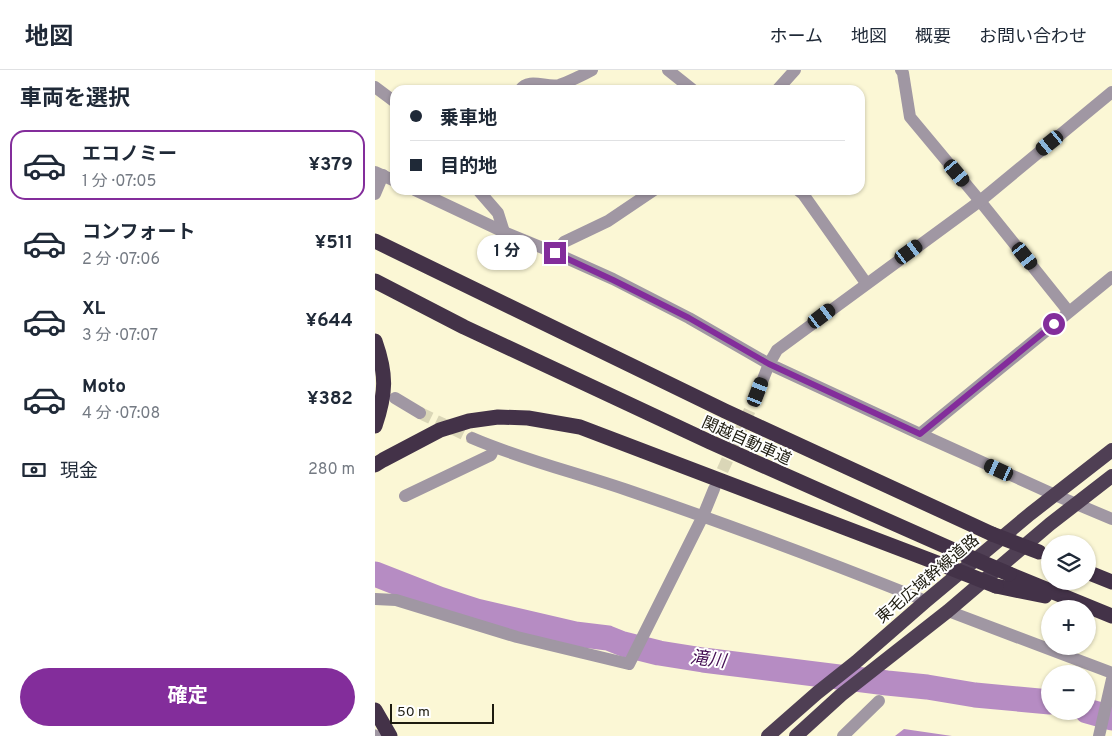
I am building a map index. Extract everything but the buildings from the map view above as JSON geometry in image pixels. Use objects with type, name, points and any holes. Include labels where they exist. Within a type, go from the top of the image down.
[{"type":"highway","name":"関越自動車道","points":[[375,241],[725,411],[992,534],[1041,553]]},
{"type":"highway","name":"関越自動車道","points":[[375,281],[464,327],[710,442],[1071,600]]},
{"type":"highway","points":[[375,341],[381,359],[384,379],[382,404],[375,426]]},
{"type":"highway","points":[[375,465],[440,430],[469,421],[498,417],[528,418],[580,427],[996,586],[1066,600]]},
{"type":"highway","name":"東毛広域幹線道路","points":[[768,736],[1030,514],[1112,450]]},
{"type":"highway","points":[[796,736],[841,695],[948,611],[1050,524],[1112,476]]},
{"type":"highway","points":[[1096,576],[1112,581]]},
{"type":"highway","name":"関越自動車道","points":[[1096,610],[1112,616]]},
{"type":"highway","points":[[375,710],[390,736]]},
{"type":"street","points":[[527,85],[558,85],[592,70]]},
{"type":"street","points":[[668,70],[687,85]]},
{"type":"street","points":[[782,85],[795,70]]},
{"type":"street","points":[[901,70],[910,117],[1069,312]]},
{"type":"street","points":[[375,87],[390,98]]},
{"type":"street","points":[[758,392],[769,364],[777,350],[980,201],[1110,98]]},
{"type":"street","points":[[375,194],[385,176]]},
{"type":"street","points":[[426,195],[613,280],[689,318],[769,364],[920,434],[1112,519]]},
{"type":"street","points":[[482,195],[498,214],[504,232]]},
{"type":"street","points":[[555,253],[564,242],[608,221],[647,195]]},
{"type":"street","points":[[804,195],[867,283]]},
{"type":"street","points":[[920,434],[1112,277]]},
{"type":"street","points":[[395,398],[420,413]]},
{"type":"street","points":[[472,438],[494,448],[593,478],[703,516],[926,601]]},
{"type":"street","points":[[405,496],[491,455],[494,448]]},
{"type":"street","points":[[375,599],[396,600],[517,637],[629,664],[703,516],[714,489]]},
{"type":"street","points":[[948,611],[1112,673]]},
{"type":"street","points":[[1099,734],[1112,679]]},
{"type":"street","points":[[843,736],[879,701]]},
{"type":"lane","points":[[375,733],[381,736]]},
{"type":"shaded area","points":[[904,729],[952,736],[895,736]]},
{"type":"waterway","name":"滝川","points":[[375,574],[476,611],[575,634],[608,638],[623,644],[659,653],[927,687],[975,695],[1041,701]]},
{"type":"waterway","name":"滝川","points":[[1096,714],[1112,718]]},
{"type":"tunnel","points":[[715,487],[758,392]]},
{"type":"tunnel","points":[[420,413],[472,438]]},
{"type":"route","points":[[555,253],[689,318],[769,364],[920,434],[1054,324]]}]
